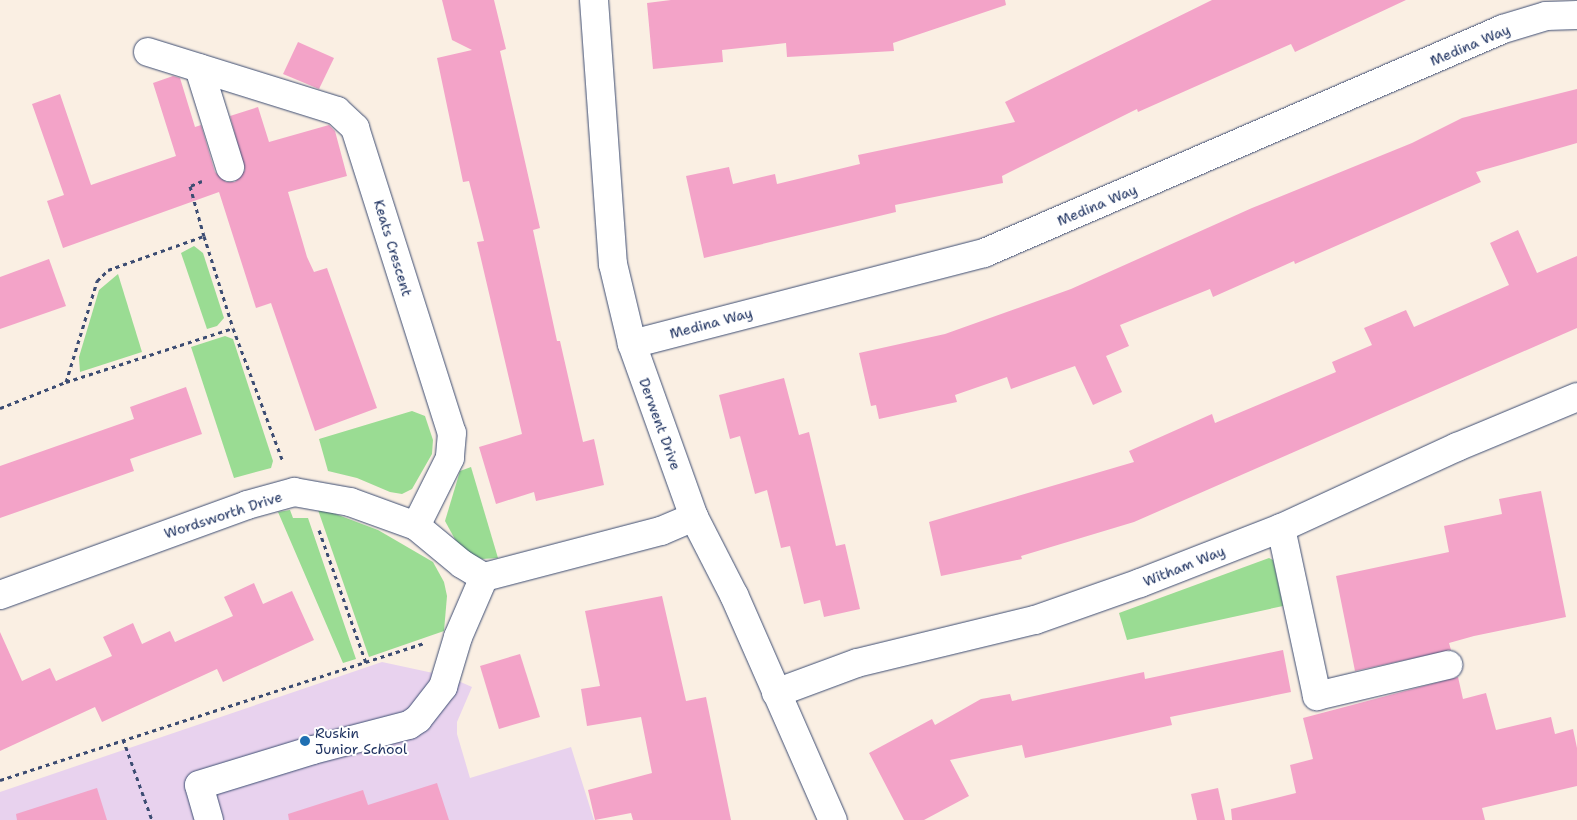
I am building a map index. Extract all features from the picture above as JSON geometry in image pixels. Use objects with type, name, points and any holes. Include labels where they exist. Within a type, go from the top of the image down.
[{"type":"street","name":"Derwent Drive","points":[[594,0],[613,264],[632,344],[694,517],[734,596],[833,820]]},
{"type":"street","name":"Medina Way","points":[[632,344],[984,253],[1503,29],[1544,8],[1577,14]]},
{"type":"street","name":"Keats Crescent","points":[[148,52],[337,111],[355,128],[452,433],[450,458],[416,526]]},
{"type":"street","points":[[199,68],[230,167]]},
{"type":"street","name":"Witham Way","points":[[776,693],[857,663],[1035,620],[1140,584],[1281,528],[1457,447],[1577,397]]},
{"type":"street","name":"Wordsworth Drive","points":[[0,595],[247,504],[294,492],[350,502],[416,526],[462,564],[484,577]]},
{"type":"street","points":[[209,820],[199,785],[313,750],[409,725],[418,719],[443,687],[458,637],[484,577],[661,531],[694,517]]},
{"type":"street","points":[[1281,528],[1317,696],[1448,665]]},
{"type":"path","points":[[230,167],[190,186],[233,328],[294,492],[313,514],[366,663]]},
{"type":"path","points":[[66,382],[97,281],[108,270],[204,236]]},
{"type":"path","points":[[0,408],[66,382],[233,328]]},
{"type":"path","points":[[0,780],[123,739],[366,663],[441,636],[458,637]]},
{"type":"path","points":[[123,739],[152,820]]},
{"type":"shaded area","name":"Ruskin Junior School","points":[[382,662],[447,676],[472,687],[457,722],[457,734],[470,778],[571,747],[594,820],[0,820],[0,792]]},
{"type":"green space","points":[[194,246],[203,253],[224,318],[217,326],[207,329],[181,253]]},
{"type":"green space","points":[[118,274],[142,352],[80,372],[79,357],[99,290]]},
{"type":"green space","points":[[225,336],[233,339],[273,461],[271,468],[234,478],[191,347]]},
{"type":"green space","points":[[412,411],[425,416],[433,440],[432,454],[412,489],[402,494],[390,492],[357,478],[328,471],[319,439]]},
{"type":"green space","points":[[471,467],[498,558],[482,559],[472,555],[457,543],[445,521],[460,471]]},
{"type":"green space","points":[[317,507],[378,530],[433,562],[444,582],[447,596],[444,631],[369,657]]},
{"type":"green space","points":[[290,510],[293,518],[308,518],[356,659],[343,663],[278,512]]},
{"type":"green space","points":[[1269,558],[1273,560],[1283,606],[1127,640],[1119,613]]},
{"type":"building","points":[[442,0],[494,0],[506,49],[500,51],[540,228],[533,230],[557,341],[560,341],[583,442],[594,439],[604,485],[536,501],[534,492],[496,504],[479,447],[522,434],[477,242],[484,241],[469,181],[463,182],[437,58],[472,50],[452,40]]},
{"type":"building","points":[[671,0],[1005,0],[1006,5],[893,43],[894,51],[787,57],[786,43],[722,50],[723,62],[653,69],[647,3]]},
{"type":"building","points":[[1212,0],[1406,0],[1295,52],[1291,44],[1138,112],[1137,109],[1002,176],[1003,183],[895,205],[896,212],[704,258],[686,176],[729,167],[733,184],[775,174],[777,184],[860,164],[858,155],[1015,122],[1005,102]]},
{"type":"building","points":[[298,42],[334,58],[319,89],[283,74]]},
{"type":"building","points":[[173,76],[180,78],[195,127],[201,125],[215,172],[226,182],[235,182],[245,170],[230,116],[258,107],[269,142],[329,125],[335,131],[347,176],[288,192],[307,257],[314,272],[327,268],[377,408],[315,431],[271,303],[256,308],[219,192],[63,248],[47,201],[64,195],[32,104],[60,94],[91,185],[176,156],[153,83]]},
{"type":"building","points":[[1577,89],[1577,143],[1476,172],[1481,182],[1295,264],[1294,261],[1213,297],[1210,289],[1120,325],[1129,346],[1106,356],[1122,392],[1093,405],[1075,366],[1011,389],[1007,377],[955,395],[957,402],[879,419],[876,405],[871,406],[859,353],[945,334],[1071,289],[1252,208],[1412,143],[1462,118]]},
{"type":"building","points":[[1518,230],[1537,273],[1577,256],[1577,328],[1134,522],[1021,556],[1022,559],[941,576],[929,522],[1134,462],[1129,451],[1212,414],[1215,423],[1336,372],[1332,362],[1372,345],[1364,328],[1406,310],[1414,327],[1509,285],[1490,243]]},
{"type":"building","points":[[49,259],[66,306],[0,329],[0,277]]},
{"type":"building","points":[[784,378],[799,435],[809,432],[836,546],[845,544],[860,609],[824,617],[820,600],[804,604],[790,546],[781,548],[767,490],[755,494],[740,436],[730,439],[719,395]]},
{"type":"building","points":[[186,387],[202,434],[130,459],[134,471],[0,518],[0,466],[134,419],[130,407]]},
{"type":"building","points":[[1541,491],[1566,617],[1474,636],[1449,643],[1451,650],[1355,671],[1336,576],[1449,552],[1444,526],[1502,514],[1499,499]]},
{"type":"building","points":[[254,583],[263,604],[292,591],[314,640],[223,682],[217,669],[102,722],[95,707],[0,751],[0,632],[22,681],[50,668],[56,681],[112,656],[103,637],[133,623],[142,644],[170,631],[175,642],[233,616],[224,597]]},
{"type":"building","points":[[662,596],[686,701],[706,697],[731,820],[633,820],[631,813],[595,820],[588,790],[652,773],[641,717],[587,726],[581,689],[600,686],[585,611]]},
{"type":"building","points":[[1283,650],[1291,692],[1170,717],[1172,725],[1025,758],[1022,745],[950,760],[969,796],[924,820],[904,820],[869,753],[932,719],[935,725],[981,699],[1010,694],[1012,701],[1144,672],[1145,679]]},
{"type":"building","points":[[520,654],[540,717],[499,729],[480,666]]},
{"type":"building","points":[[1458,677],[1463,699],[1486,693],[1496,730],[1551,717],[1555,734],[1573,729],[1577,748],[1577,786],[1482,808],[1485,820],[1232,820],[1231,809],[1296,793],[1290,765],[1313,759],[1303,718]]},
{"type":"building","points":[[437,783],[449,820],[289,820],[288,814],[363,790],[368,805]]},
{"type":"building","points":[[97,788],[107,820],[17,820],[16,814]]},
{"type":"building","points":[[1218,788],[1225,820],[1197,820],[1191,794]]},
{"type":"place","name":"Ruskin Junior School","points":[[305,741]]}]
